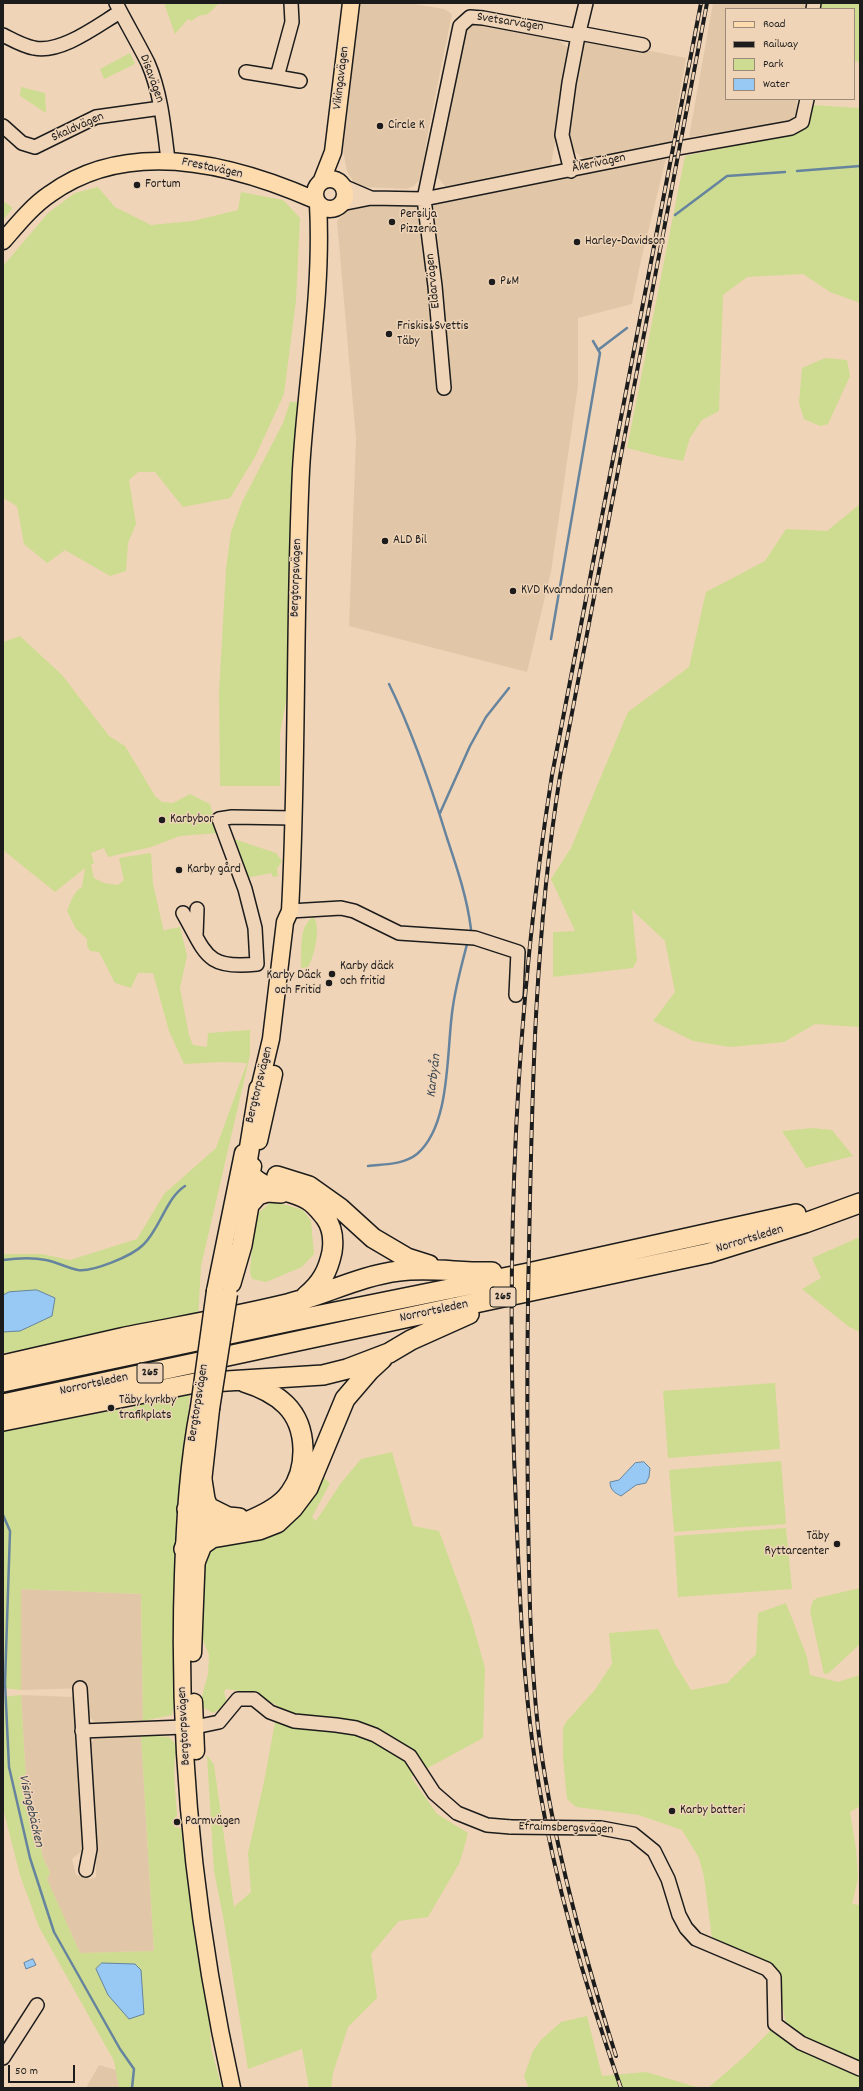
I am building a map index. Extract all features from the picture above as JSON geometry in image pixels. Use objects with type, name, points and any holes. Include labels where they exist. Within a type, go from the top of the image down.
[{"type":"highway","points":[[246,1173],[259,1089]]},
{"type":"highway","points":[[246,1173],[259,1184],[307,1200],[318,1208],[329,1222],[334,1240],[328,1270],[316,1288],[298,1302]]},
{"type":"highway","points":[[246,1173],[309,1186],[340,1208],[373,1238],[407,1258],[444,1270]]},
{"type":"highway","points":[[225,1289],[242,1245],[249,1206],[258,1195],[268,1192],[292,1194]]},
{"type":"highway","name":"Norrortsleden","points":[[3,1382],[291,1321],[498,1280],[806,1212],[860,1192]]},
{"type":"highway","name":"Norrortsleden","points":[[3,1404],[709,1253],[805,1223],[860,1203]]},
{"type":"highway","points":[[3,1422],[195,1383],[323,1375],[347,1369],[389,1353],[411,1340],[463,1315],[657,1268],[709,1253]]},
{"type":"highway","points":[[3,1365],[122,1338],[230,1318],[298,1302],[354,1280],[400,1270],[444,1270],[466,1273],[497,1272],[598,1257]]},
{"type":"highway","points":[[190,1554],[212,1538],[233,1536],[277,1523],[293,1508],[308,1488],[345,1399],[369,1372],[389,1353]]},
{"type":"highway","points":[[190,1554],[190,1534],[198,1527],[207,1523],[243,1523],[260,1515],[278,1504],[290,1494],[301,1473],[304,1445],[296,1419],[287,1406],[268,1390],[244,1382],[227,1380]]},
{"type":"highway","points":[[202,1480],[208,1507],[228,1517],[246,1519],[260,1515]]},
{"type":"highway","points":[[187,1509],[198,1527],[210,1533],[233,1536]]},
{"type":"main road","name":"Vikingavägen","points":[[320,182],[333,152],[351,3]]},
{"type":"main road","name":"Vikingavägen","points":[[333,152],[342,185]]},
{"type":"main road","name":"Frestavägen","points":[[3,241],[16,225],[50,194],[78,178],[103,168],[136,162],[168,160],[197,163],[279,184],[317,202]]},
{"type":"main road","points":[[333,179],[342,185],[344,196],[338,206],[326,208],[317,202],[315,192],[320,182],[333,179]]},
{"type":"main road","name":"Frestavägen","points":[[279,184],[320,182]]},
{"type":"main road","name":"Bergtorpsvägen","points":[[259,1089],[271,1039],[285,922],[290,911],[294,818],[296,613],[302,469],[320,245],[317,202]]},
{"type":"main road","name":"Bergtorpsvägen","points":[[320,245],[338,206]]},
{"type":"main road","name":"Bergtorpsvägen","points":[[198,1527],[202,1480],[205,1408],[246,1173],[281,1042],[293,946],[294,920],[290,911]]},
{"type":"main road","name":"Bergtorpsvägen","points":[[205,1408],[193,1438],[187,1509],[190,1554],[192,1661],[190,1727],[201,1854],[201,1902],[220,2032],[232,2088]]},
{"type":"street","points":[[277,76],[292,22],[291,3]]},
{"type":"street","points":[[570,171],[562,135],[569,83],[586,3]]},
{"type":"street","points":[[3,35],[24,46],[36,49],[48,48],[69,42],[118,7]]},
{"type":"street","name":"Disavägen","points":[[118,7],[148,64],[161,108],[168,160]]},
{"type":"street","name":"Svetsarvägen","points":[[424,198],[460,26],[470,17],[643,45]]},
{"type":"street","points":[[246,72],[300,81]]},
{"type":"street","name":"Åkerivägen","points":[[338,206],[370,198],[424,198],[570,171],[673,149],[792,128],[802,122],[807,100]]},
{"type":"street","name":"Skaldvägen","points":[[3,126],[22,143],[35,147],[96,117],[161,108]]},
{"type":"street","name":"Åkerivägen","points":[[342,185],[370,198]]},
{"type":"street","name":"Eldarvägen","points":[[424,198],[435,286],[444,388]]},
{"type":"street","points":[[183,913],[206,954],[213,961],[238,967],[257,964],[255,928],[245,890],[219,819],[232,817],[294,818]]},
{"type":"street","points":[[290,911],[341,908],[354,911],[399,933],[476,938],[518,952],[516,995]]},
{"type":"street","points":[[196,936],[197,909]]},
{"type":"street","points":[[80,1688],[90,1849],[86,1870]]},
{"type":"street","name":"Efraimsbergsvägen","points":[[190,1727],[219,1722],[238,1699],[254,1699],[270,1712],[294,1721],[356,1728],[375,1735],[410,1756],[434,1793],[457,1813],[487,1825],[511,1827],[601,1828],[633,1834],[654,1851],[668,1879],[679,1915],[686,1928],[696,1939],[767,1969],[772,1973],[774,1977],[775,2024],[801,2043],[860,2069]]},
{"type":"street","points":[[82,1732],[190,1727]]},
{"type":"street","points":[[3,2058],[37,2005]]},
{"type":"shaded area","points":[[360,3],[409,3],[444,9],[452,14],[428,132],[421,178],[414,186],[407,189],[364,187],[354,183],[347,171],[343,150]]},
{"type":"shaded area","points":[[713,3],[807,3],[807,8],[725,8],[725,100],[797,100],[796,115],[790,123],[689,137]]},
{"type":"shaded area","points":[[474,23],[554,36],[567,47],[569,59],[557,134],[550,169],[490,184],[445,186],[434,173],[462,32]]},
{"type":"shaded area","points":[[581,37],[686,58],[671,143],[586,161],[574,151],[568,125]]},
{"type":"shaded area","points":[[666,159],[641,260],[632,304],[578,318],[578,386],[551,572],[527,672],[349,626],[356,439],[337,221],[351,206],[419,204]]},
{"type":"shaded area","points":[[20,1589],[141,1594],[143,1721],[95,1722],[90,1718],[86,1707],[87,1688],[21,1690]]},
{"type":"shaded area","points":[[21,1695],[75,1697],[85,1845],[83,1850],[72,1859],[76,1875],[90,1879],[96,1877],[96,1829],[90,1745],[94,1739],[141,1735],[154,1951],[80,1953],[46,1879],[50,1873],[43,1858],[26,1781]]},
{"type":"shaded area","points":[[99,2065],[116,2070],[119,2088],[86,2088]]},
{"type":"green space","points":[[164,3],[219,3],[208,14],[200,15],[191,21],[188,19],[175,34]]},
{"type":"green space","points":[[818,3],[860,3],[860,62],[855,61],[855,8],[818,8]]},
{"type":"green space","points":[[130,53],[135,64],[104,79],[100,69]]},
{"type":"green space","points":[[21,87],[45,93],[46,113],[20,96]]},
{"type":"green space","points":[[813,105],[860,108],[860,303],[830,292],[803,274],[747,277],[723,295],[719,411],[702,420],[690,438],[683,461],[627,448],[685,156],[793,134]]},
{"type":"green space","points":[[98,187],[115,207],[151,225],[193,221],[238,210],[241,192],[283,200],[300,218],[296,300],[284,394],[255,457],[230,498],[183,507],[155,472],[138,472],[129,480],[136,524],[128,543],[126,571],[110,576],[65,550],[47,563],[24,544],[17,506],[3,498],[3,266],[48,213],[75,193]]},
{"type":"green space","points":[[3,201],[13,208],[3,220]]},
{"type":"green space","points":[[825,358],[847,360],[850,376],[828,424],[820,426],[804,419],[799,403],[802,368]]},
{"type":"green space","points":[[290,402],[298,402],[291,501],[288,691],[280,733],[280,786],[220,786],[219,692],[226,569],[231,532],[242,502],[283,423]]},
{"type":"green space","points":[[860,504],[860,1027],[815,1024],[784,1042],[730,1047],[693,1041],[653,1021],[675,992],[665,941],[632,910],[637,960],[633,968],[553,977],[553,932],[575,931],[551,879],[571,848],[628,712],[689,667],[706,592],[765,561],[786,529],[827,531]]},
{"type":"green space","points":[[20,636],[62,675],[109,736],[125,746],[155,796],[162,802],[173,803],[190,794],[210,804],[218,833],[180,836],[151,847],[108,857],[104,848],[91,853],[94,863],[91,865],[94,878],[104,883],[118,885],[124,880],[119,858],[151,853],[153,884],[164,932],[165,930],[180,927],[187,956],[180,988],[189,1035],[193,1045],[207,1047],[208,1033],[250,1030],[250,1055],[201,1266],[198,1318],[3,1353],[3,1254],[41,1254],[70,1260],[137,1239],[164,1194],[216,1148],[247,1063],[222,1062],[184,1064],[169,1031],[153,973],[138,973],[131,988],[115,983],[99,952],[90,951],[87,946],[87,939],[76,929],[67,911],[74,894],[82,887],[85,868],[55,892],[3,850],[3,642]]},
{"type":"green space","points":[[231,838],[276,853],[282,861],[277,869],[278,876],[273,877],[271,873],[246,878]]},
{"type":"green space","points":[[313,917],[316,921],[317,927],[315,949],[308,967],[301,968],[303,933],[308,921]]},
{"type":"green space","points":[[813,1128],[832,1130],[853,1156],[806,1168],[782,1131]]},
{"type":"green space","points":[[272,1201],[303,1210],[311,1221],[314,1254],[302,1267],[266,1282],[252,1279],[250,1272],[254,1217]]},
{"type":"green space","points":[[860,1237],[860,1332],[849,1327],[802,1289],[821,1278],[812,1258]]},
{"type":"green space","points":[[775,1383],[780,1449],[668,1458],[663,1391]]},
{"type":"green space","points":[[192,1386],[188,1406],[189,1421],[191,1426],[178,1704],[174,1705],[172,1715],[143,1721],[141,1594],[21,1589],[21,1690],[3,1688],[3,1431],[116,1410],[133,1409],[137,1402]]},
{"type":"green space","points":[[392,1452],[413,1526],[439,1531],[471,1618],[485,1668],[483,1738],[411,1777],[437,1814],[468,1833],[460,1862],[428,1917],[399,1921],[371,1954],[377,1998],[348,2027],[333,2073],[331,2088],[309,2088],[302,2049],[248,2069],[223,1916],[214,1871],[207,1755],[214,1765],[234,1907],[251,1892],[248,1853],[264,1782],[278,1706],[255,1693],[226,1689],[224,1692],[227,1703],[226,1706],[213,1713],[204,1708],[202,1696],[208,1674],[209,1655],[199,1630],[205,1549],[308,1502],[323,1477],[330,1483],[312,1517],[316,1521],[341,1483],[361,1459]]},
{"type":"green space","points":[[781,1461],[786,1524],[674,1532],[669,1470]]},
{"type":"green space","points":[[786,1528],[792,1589],[678,1597],[674,1536]]},
{"type":"green space","points":[[860,1588],[860,1644],[829,1673],[824,1674],[810,1611],[813,1601],[817,1598]]},
{"type":"green space","points":[[786,1603],[807,1657],[810,1675],[838,1682],[860,1675],[860,1806],[850,1812],[856,1849],[858,1878],[852,1904],[860,1905],[860,2088],[708,2088],[745,2056],[772,2029],[786,2024],[775,1966],[720,1944],[712,1938],[704,1877],[699,1858],[682,1830],[639,1815],[576,1807],[567,1799],[563,1758],[563,1728],[566,1722],[594,1691],[612,1664],[609,1633],[658,1629],[675,1664],[691,1690],[727,1683],[756,1654],[758,1613]]},
{"type":"green space","points":[[21,1695],[26,1781],[43,1858],[50,1873],[47,1879],[80,1953],[154,1951],[141,1735],[169,1737],[174,1742],[176,1747],[174,1773],[177,1816],[174,1819],[175,1827],[181,1828],[208,2002],[211,2048],[222,2088],[119,2088],[114,2061],[39,1927],[20,1875],[3,1808],[3,1697]]},
{"type":"green space","points":[[587,2016],[602,2076],[646,2072],[700,2088],[529,2088],[524,2076],[533,2051],[541,2040],[561,2022]]},
{"type":"water","points":[[37,1290],[55,1298],[52,1316],[20,1331],[3,1332],[3,1295],[9,1292]]},
{"type":"water","points":[[644,1462],[650,1468],[649,1477],[646,1483],[636,1485],[621,1496],[613,1491],[610,1482],[619,1480],[635,1463]]},
{"type":"water","points":[[33,1959],[36,1965],[26,1969],[24,1963]]},
{"type":"water","points":[[102,1963],[135,1964],[141,1970],[144,2014],[129,2019],[108,1995],[96,1969]]},
{"type":"waterway","name":"Karbyån","points":[[797,171],[860,166]]},
{"type":"waterway","points":[[675,215],[727,176],[785,172]]},
{"type":"waterway","points":[[598,350],[627,328]]},
{"type":"waterway","points":[[551,639],[600,353],[593,341]]},
{"type":"waterway","points":[[389,684],[414,741],[435,799],[461,883],[471,929]]},
{"type":"waterway","points":[[440,813],[470,746],[486,717],[509,688]]},
{"type":"waterway","name":"Karbyån","points":[[368,1166],[400,1162],[412,1158],[428,1141],[436,1124],[442,1105],[446,1084],[454,998],[467,944]]},
{"type":"waterway","points":[[3,1260],[24,1258],[41,1259],[70,1268],[85,1270],[102,1266],[122,1258],[143,1245],[154,1231],[173,1198],[178,1191],[185,1186]]},
{"type":"waterway","name":"Visingebäcken","points":[[3,1515],[10,1531],[5,1683],[9,1767],[30,1858],[54,1932],[120,2049],[134,2069],[132,2088]]},
{"type":"railway","points":[[621,2088],[596,2014],[563,1900],[546,1824],[529,1717],[521,1612],[513,1415],[513,1232],[516,1140],[521,1048],[529,957],[539,866],[552,775],[701,3]]},
{"type":"railway","points":[[616,2056],[580,1935],[560,1852],[544,1769],[535,1701],[529,1590],[527,1410],[528,1281],[536,1011],[545,893],[560,776],[707,3]]},
{"type":"place","name":"Circle K","points":[[380,126]]},
{"type":"place","name":"Fortum","points":[[137,185]]},
{"type":"place","name":"Persilja Pizzeria","points":[[392,222]]},
{"type":"place","name":"Harley-Davidson","points":[[577,242]]},
{"type":"place","name":"P&M","points":[[492,282]]},
{"type":"place","name":"Friskis&Svettis Täby","points":[[389,334]]},
{"type":"place","name":"ALD Bil","points":[[385,541]]},
{"type":"place","name":"KVD Kvarndammen","points":[[513,591]]},
{"type":"place","name":"Karbybor","points":[[162,820]]},
{"type":"place","name":"Karby gård","points":[[179,870]]},
{"type":"place","name":"Karby däck och fritid","points":[[332,974]]},
{"type":"place","name":"Karby Däck och Fritid","points":[[329,983]]},
{"type":"place","name":"Täby kyrkby trafikplats","points":[[111,1408]]},
{"type":"place","name":"Täby Ryttarcenter","points":[[837,1544]]},
{"type":"place","name":"Karby batteri","points":[[672,1811]]},
{"type":"place","name":"Parmvägen","points":[[177,1822]]}]
